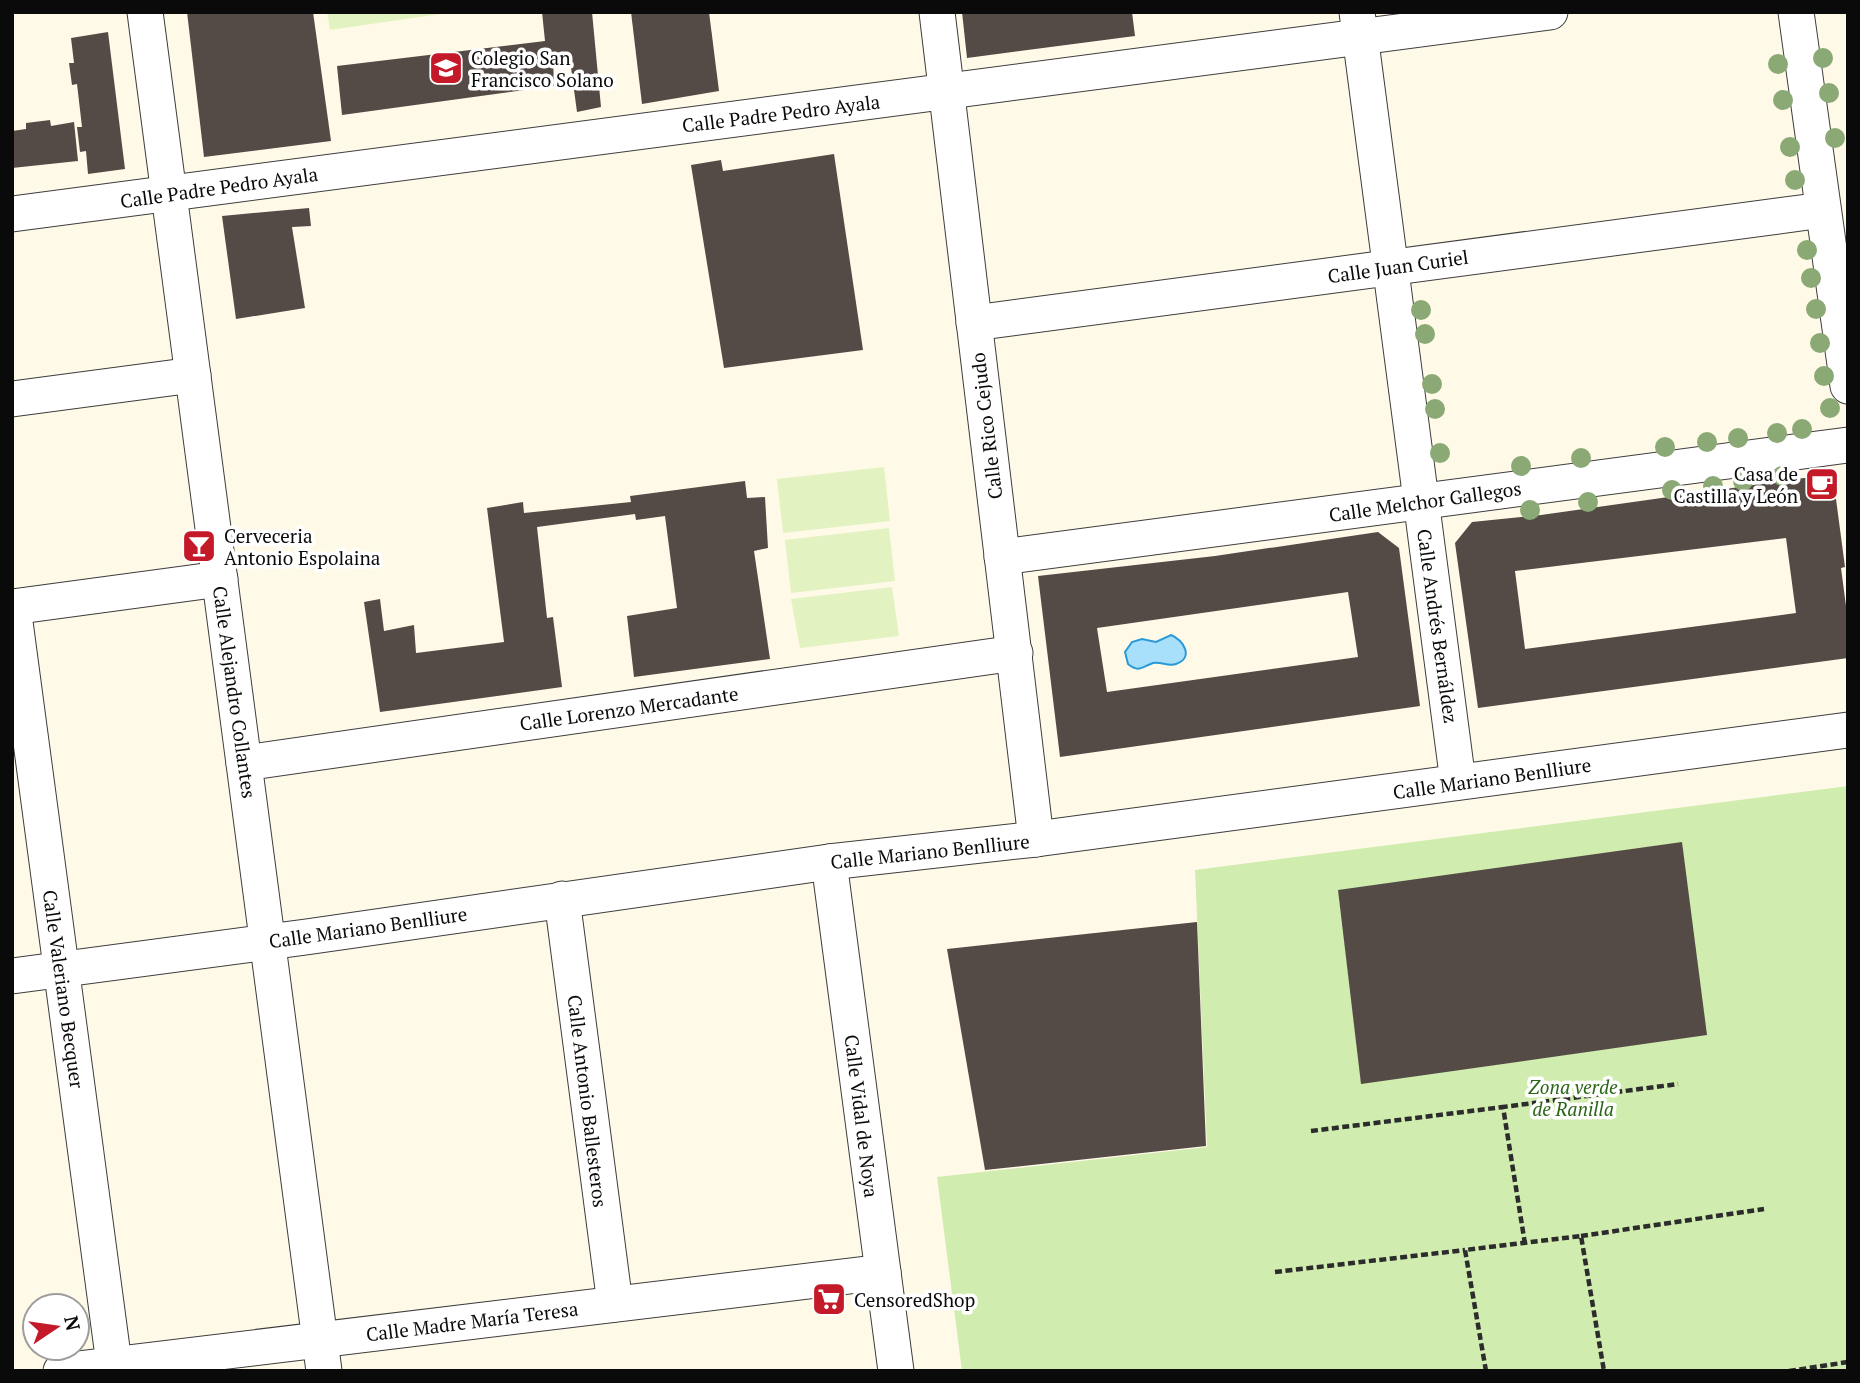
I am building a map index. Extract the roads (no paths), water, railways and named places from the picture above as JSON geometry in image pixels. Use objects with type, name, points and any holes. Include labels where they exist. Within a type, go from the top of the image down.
[{"type":"street","name":"Calle Alejandro Collantes","points":[[145,12],[322,1355]]},
{"type":"street","name":"Calle Rico Cejudo","points":[[937,12],[1036,839]]},
{"type":"street","name":"Calle Padre Pedro Ayala","points":[[12,214],[947,92],[1359,25],[1550,12]]},
{"type":"street","points":[[1796,12],[1848,386]]},
{"type":"street","name":"Calle Andrés Bernáldez","points":[[1359,25],[1458,782]]},
{"type":"street","name":"Calle Juan Curiel","points":[[974,323],[1823,210]]},
{"type":"street","points":[[12,400],[193,375]]},
{"type":"street","name":"Calle Melchor Gallegos","points":[[1002,556],[1848,445]]},
{"type":"street","points":[[13,607],[220,579]]},
{"type":"street","name":"Calle Valeriano Becquer","points":[[13,607],[114,1368]]},
{"type":"street","name":"Calle Lorenzo Mercadante","points":[[244,763],[1015,653]]},
{"type":"street","name":"Calle Mariano Benlliure","points":[[12,976],[829,862],[1036,839],[1848,730]]},
{"type":"street","name":"Calle Vidal de Noya","points":[[829,862],[896,1371]]},
{"type":"street","name":"Calle Antonio Ballesteros","points":[[562,899],[615,1304]]},
{"type":"street","name":"Calle Madre María Teresa","points":[[61,1371],[322,1355],[615,1304],[883,1272]]},
{"type":"water","points":[[1171,635],[1180,641],[1185,649],[1185,658],[1181,661],[1173,665],[1153,663],[1138,669],[1128,664],[1125,652],[1132,642],[1142,639],[1156,642]]},
{"type":"place","name":"Colegio San Francisco Solano","points":[[446,68]]},
{"type":"place","name":"Casa de Castilla y León","points":[[1822,484]]},
{"type":"place","name":"Cerveceria Antonio Espolaina","points":[[199,546]]},
{"type":"place","name":"CensoredShop","points":[[829,1299]]},
{"type":"park label","name":"Zona verde de Ranilla","points":[[1573,1097]]}]
